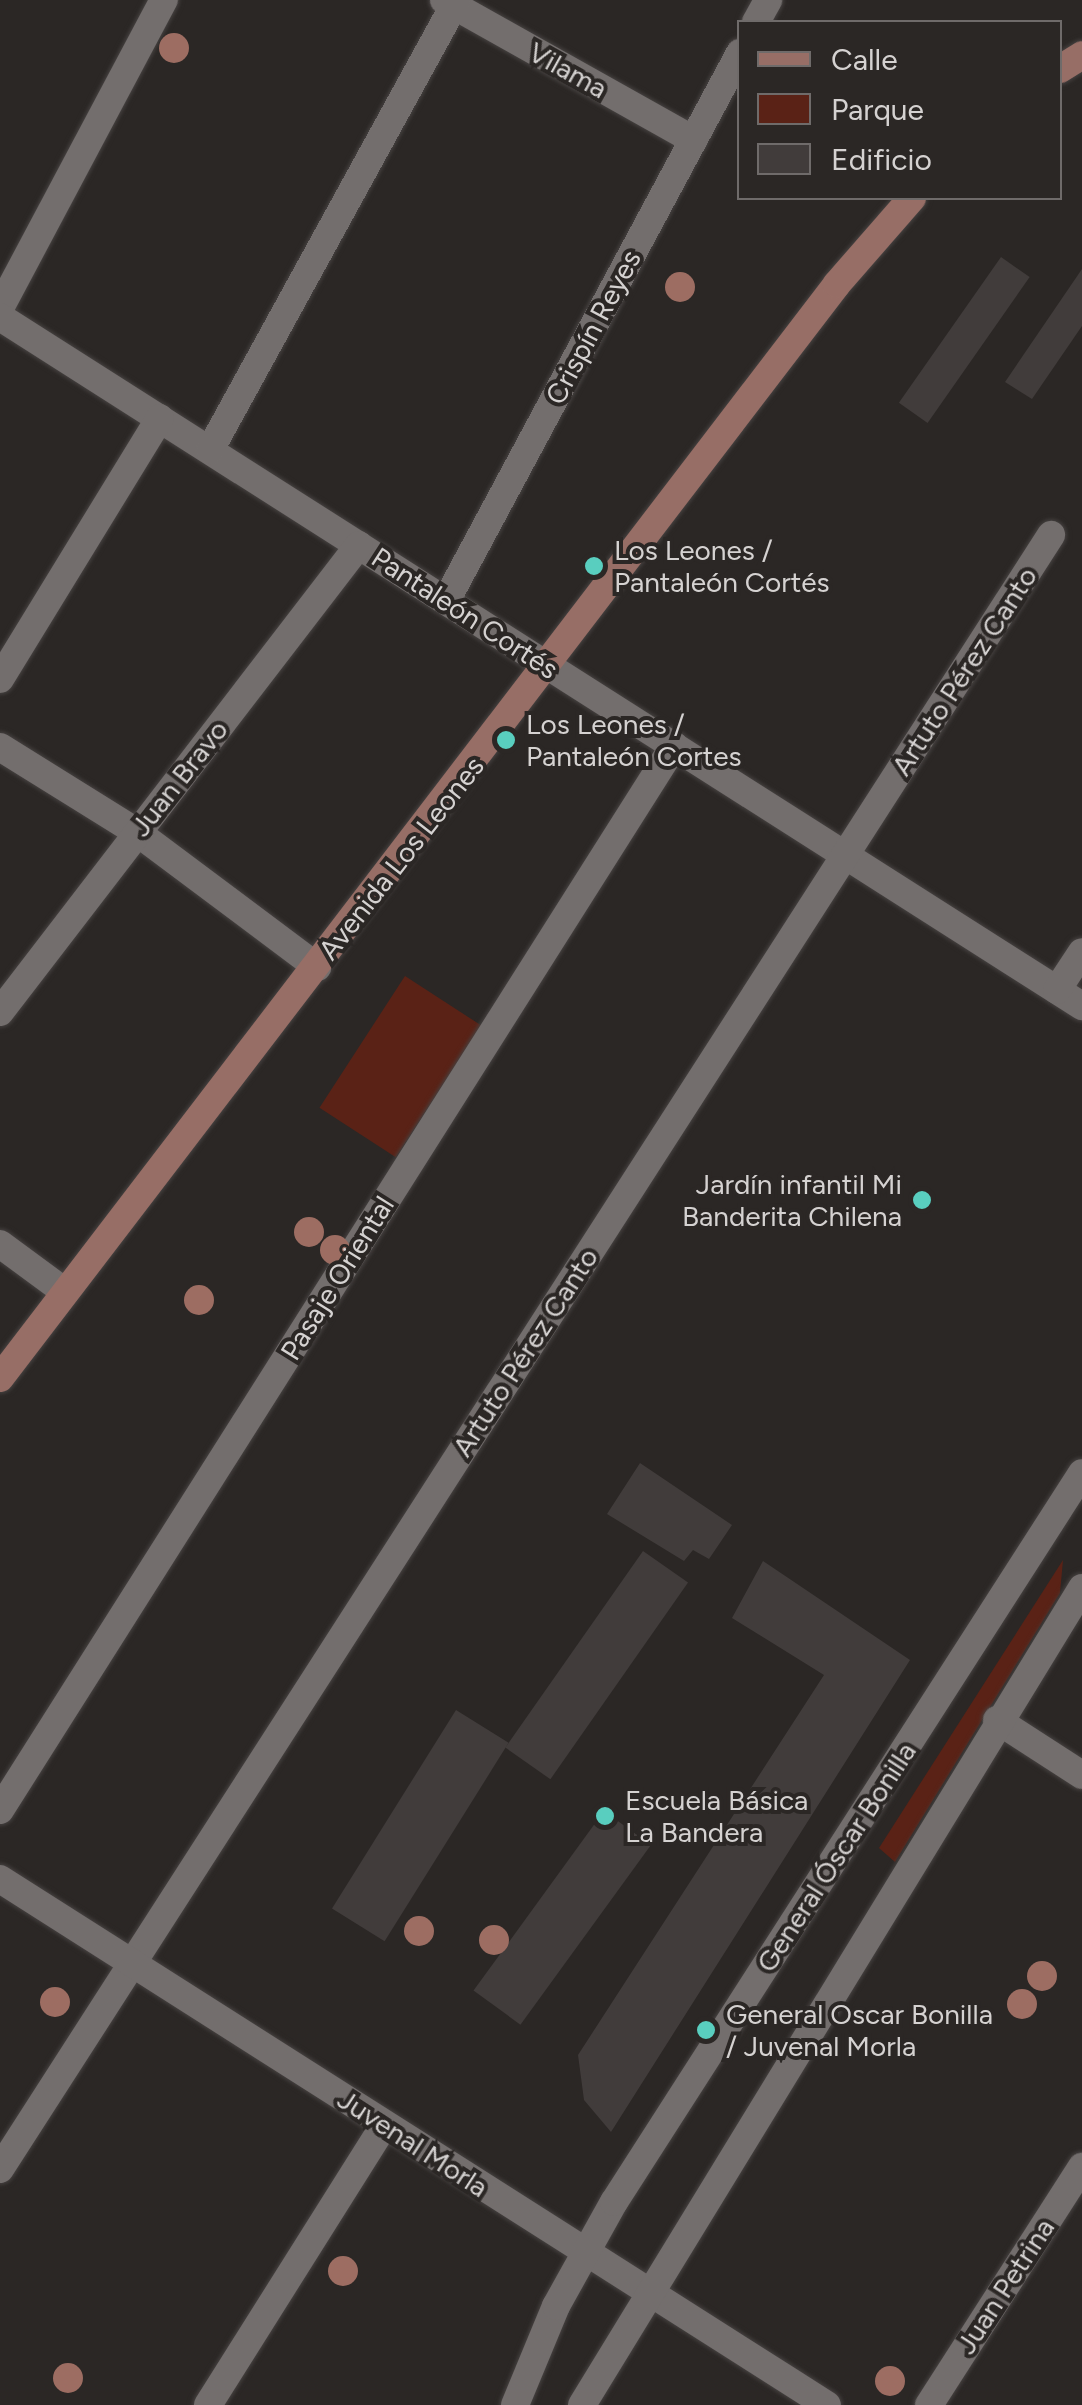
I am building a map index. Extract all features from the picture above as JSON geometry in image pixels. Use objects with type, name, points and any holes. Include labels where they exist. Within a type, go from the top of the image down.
[{"type":"main road","name":"Avenida Los Leones","points":[[0,1378],[549,666],[837,284],[910,200]]},
{"type":"street","points":[[0,308],[164,0]]},
{"type":"street","points":[[210,450],[452,2]]},
{"type":"street","name":"Vilama","points":[[452,2],[693,140]]},
{"type":"street","name":"Crispín Reyes","points":[[446,600],[737,59]]},
{"type":"street","name":"Pantaleón Cortés","points":[[0,316],[1082,1006]]},
{"type":"street","points":[[0,679],[160,418]]},
{"type":"street","name":"Artuto Pérez Canto","points":[[0,2169],[1052,536]]},
{"type":"street","name":"Juan Bravo","points":[[5,995],[138,833],[359,545]]},
{"type":"street","name":"Pasaje Oriental","points":[[0,1810],[674,746]]},
{"type":"street","points":[[0,747],[138,833],[317,967]]},
{"type":"street","points":[[1057,990],[1082,952]]},
{"type":"street","points":[[0,1244],[65,1292]]},
{"type":"street","name":"General Óscar Bonilla","points":[[514,2405],[585,2253],[1082,1473]]},
{"type":"street","points":[[582,2405],[997,1720],[1082,1588]]},
{"type":"street","points":[[997,1720],[1082,1776]]},
{"type":"street","name":"Juvenal Morla","points":[[0,1879],[816,2402]]},
{"type":"street","points":[[208,2405],[384,2124]]},
{"type":"street","name":"Juan Petrina","points":[[929,2405],[1082,2168]]},
{"type":"green space","points":[[405,976],[481,1026],[396,1157],[319,1108]]},
{"type":"green space","points":[[1063,1560],[1060,1593],[895,1862],[879,1848]]},
{"type":"building","points":[[1001,257],[1030,277],[928,423],[899,403]]},
{"type":"building","points":[[1082,269],[1082,326],[1032,399],[1005,382]]},
{"type":"building","points":[[640,1463],[732,1525],[709,1559],[693,1550],[684,1561],[607,1514]]},
{"type":"building","points":[[643,1551],[688,1583],[550,1779],[505,1748]]},
{"type":"building","points":[[763,1561],[910,1660],[611,2132],[584,2100],[578,2055],[824,1675],[732,1618]]},
{"type":"building","points":[[456,1710],[509,1743],[385,1941],[332,1908]]},
{"type":"building","points":[[604,1811],[651,1845],[520,2025],[474,1991]]},
{"type":"place","name":"Los Leones / Pantaleón Cortés","points":[[594,566]]},
{"type":"place","name":"Los Leones / Pantaleón Cortes","points":[[506,740]]},
{"type":"place","name":"Jardín infantil Mi Banderita Chilena","points":[[922,1200]]},
{"type":"place","name":"Escuela Básica La Bandera","points":[[605,1816]]},
{"type":"place","name":"General Oscar Bonilla / Juvenal Morla","points":[[706,2030]]}]
